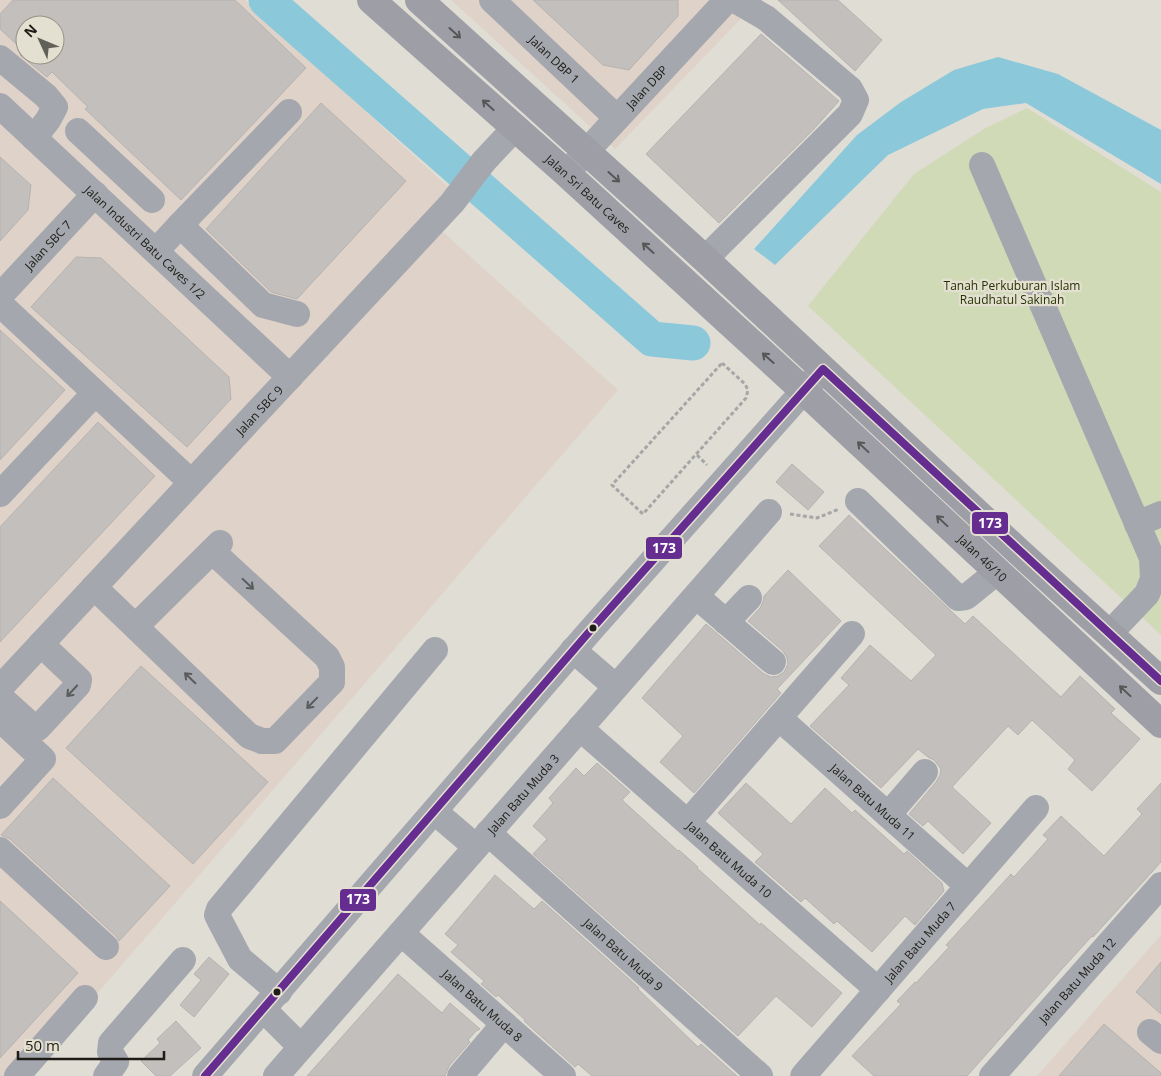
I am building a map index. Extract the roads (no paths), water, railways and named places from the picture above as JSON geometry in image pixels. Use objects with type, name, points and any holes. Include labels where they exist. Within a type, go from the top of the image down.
[{"type":"main road","name":"Jalan Sri Batu Caves","points":[[371,0],[514,129],[566,173],[804,391]]},
{"type":"main road","points":[[418,0],[705,259],[1161,681]]},
{"type":"main road","name":"Jalan 46/10","points":[[804,391],[1161,724]]},
{"type":"street","name":"Jalan DBP 1","points":[[492,0],[617,118]]},
{"type":"street","name":"Jalan DBP","points":[[566,173],[726,0]]},
{"type":"street","points":[[705,259],[850,114],[856,100],[850,89],[766,18],[735,0]]},
{"type":"street","points":[[0,58],[46,96],[55,108],[34,138]]},
{"type":"street","name":"Jalan Industri Batu Caves 1/2","points":[[0,106],[290,377]]},
{"type":"street","points":[[156,252],[288,112]]},
{"type":"street","name":"Jalan SBC 9","points":[[0,688],[452,203],[484,161],[514,129]]},
{"type":"street","points":[[66,167],[84,136],[152,200]]},
{"type":"street","points":[[982,165],[1152,558],[1154,601],[1109,634]]},
{"type":"street","name":"Jalan SBC 7","points":[[0,296],[100,199],[129,178]]},
{"type":"street","points":[[180,225],[263,305],[297,314]]},
{"type":"street","points":[[0,304],[191,482]]},
{"type":"street","points":[[241,331],[263,305]]},
{"type":"street","points":[[205,1076],[573,650],[823,369]]},
{"type":"street","points":[[0,494],[95,392]]},
{"type":"street","points":[[858,501],[958,598],[966,597],[997,572]]},
{"type":"street","name":"Jalan Batu Muda 3","points":[[276,1076],[769,512]]},
{"type":"street","points":[[1137,524],[1161,514]]},
{"type":"street","points":[[94,587],[249,736],[262,742],[275,741],[332,682],[332,667],[327,657],[216,547],[136,626]]},
{"type":"street","points":[[696,596],[773,662]]},
{"type":"street","points":[[726,622],[750,598]]},
{"type":"street","points":[[688,822],[852,634]]},
{"type":"street","points":[[0,697],[32,726],[38,728],[78,685],[79,680],[41,644]]},
{"type":"street","points":[[301,1047],[271,1001],[240,959],[217,915],[219,909],[435,650]]},
{"type":"street","points":[[573,650],[616,687]]},
{"type":"street","name":"Jalan Batu Muda 11","points":[[779,718],[968,886]]},
{"type":"street","points":[[0,719],[43,759],[0,806]]},
{"type":"street","name":"Jalan Batu Muda 10","points":[[580,728],[878,990]]},
{"type":"street","points":[[888,816],[925,772]]},
{"type":"street","name":"Jalan Batu Muda 7","points":[[803,1076],[1036,808]]},
{"type":"street","name":"Jalan Batu Muda 9","points":[[435,812],[482,840],[760,1076]]},
{"type":"street","points":[[0,850],[106,947]]},
{"type":"street","name":"Jalan Batu Muda 12","points":[[992,1076],[1161,885]]},
{"type":"street","name":"Jalan Batu Muda 8","points":[[401,933],[564,1076]]},
{"type":"street","points":[[118,1071],[110,1052],[111,1043],[183,960]]},
{"type":"street","points":[[17,1076],[85,998]]},
{"type":"street","points":[[460,1076],[504,1024]]},
{"type":"water","points":[[998,57],[1058,74],[1161,130],[1161,184],[1026,103],[983,109],[888,155],[775,265],[754,249],[857,135],[901,102],[954,70]]},
{"type":"waterway","points":[[266,0],[652,339],[693,343]]},
{"type":"park label","name":"Tanah Perkuburan Islam Raudhatul Sakinah","points":[[1012,292]]}]
